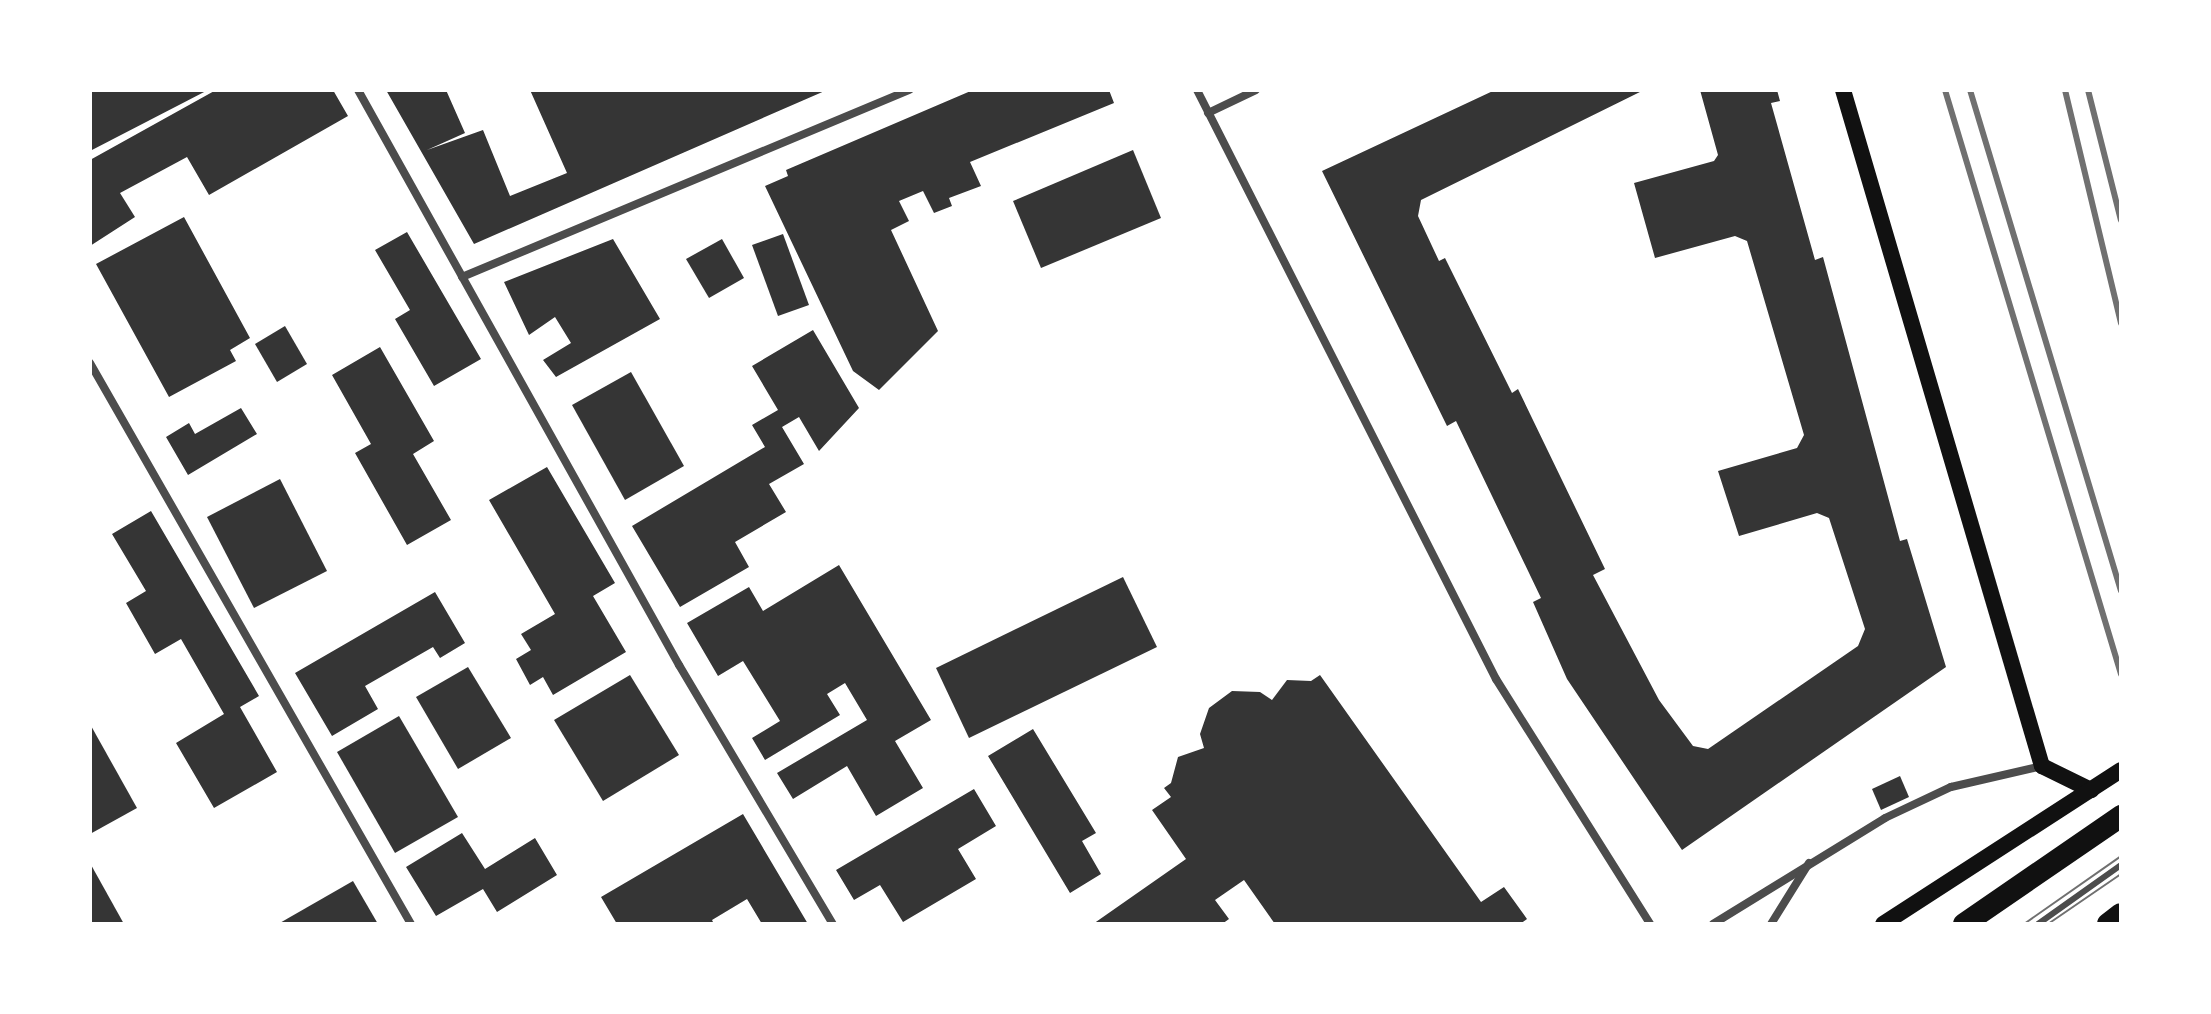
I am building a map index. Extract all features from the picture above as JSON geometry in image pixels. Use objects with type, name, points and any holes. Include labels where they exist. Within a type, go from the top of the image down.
[{"type":"highway","points":[[1964,924],[2121,816]]},
{"type":"highway","points":[[2108,924],[2121,914]]},
{"type":"main road","points":[[1843,90],[2042,766],[2091,790]]},
{"type":"main road","points":[[1883,924],[2119,771]]},
{"type":"street","points":[[358,90],[679,665],[833,924]]},
{"type":"street","points":[[462,277],[909,90]]},
{"type":"street","points":[[1197,90],[1496,679],[1650,924]]},
{"type":"street","points":[[1208,113],[1256,90]]},
{"type":"street","points":[[90,363],[411,924]]},
{"type":"street","points":[[1713,924],[1812,859],[1951,787],[2042,766]]},
{"type":"street","points":[[1771,924],[1812,859]]},
{"type":"lane","points":[[2038,924],[2121,865]]},
{"type":"building","points":[[90,90],[208,90],[90,151]]},
{"type":"building","points":[[216,90],[333,90],[348,116],[209,195],[187,157],[120,193],[135,217],[90,246],[90,160]]},
{"type":"building","points":[[386,90],[446,90],[465,133],[427,150],[483,130],[510,196],[567,173],[530,90],[827,90],[474,244]]},
{"type":"building","points":[[973,90],[1109,90],[1114,103],[970,162],[981,186],[949,198],[952,206],[934,213],[923,191],[899,201],[909,221],[891,230],[938,331],[879,390],[853,371],[765,186],[788,176],[786,170]]},
{"type":"building","points":[[1495,90],[1644,90],[1421,200],[1418,216],[1439,261],[1445,258],[1512,393],[1518,389],[1605,569],[1593,575],[1659,700],[1693,746],[1708,749],[1858,646],[1865,629],[1829,518],[1817,513],[1739,536],[1718,471],[1797,448],[1804,435],[1747,241],[1735,236],[1655,258],[1634,183],[1714,161],[1718,155],[1700,90],[1777,90],[1780,101],[1771,103],[1815,260],[1823,257],[1900,541],[1907,539],[1946,667],[1682,850],[1567,679],[1533,602],[1541,598],[1456,421],[1447,426],[1322,171]]},
{"type":"building","points":[[1133,150],[1161,218],[1041,268],[1013,201]]},
{"type":"building","points":[[184,217],[250,338],[230,350],[236,361],[169,397],[96,264]]},
{"type":"building","points":[[407,232],[481,359],[434,386],[395,319],[410,310],[375,250]]},
{"type":"building","points":[[783,234],[809,305],[778,316],[752,245]]},
{"type":"building","points":[[613,239],[660,319],[556,377],[543,360],[571,343],[555,317],[529,335],[504,282]]},
{"type":"building","points":[[722,239],[744,278],[709,298],[686,259]]},
{"type":"building","points":[[285,326],[307,364],[277,382],[255,344]]},
{"type":"building","points":[[813,330],[859,408],[819,451],[799,417],[782,427],[804,464],[769,484],[786,512],[735,542],[749,567],[680,607],[632,526],[765,447],[752,425],[778,410],[752,366]]},
{"type":"building","points":[[380,347],[434,441],[413,454],[451,520],[407,545],[355,453],[371,444],[332,375]]},
{"type":"building","points":[[631,372],[684,466],[625,500],[572,405]]},
{"type":"building","points":[[241,408],[257,434],[188,475],[166,437],[189,423],[195,434]]},
{"type":"building","points":[[547,467],[615,583],[593,596],[626,652],[553,695],[543,677],[530,685],[516,659],[531,650],[521,634],[555,614],[489,500]]},
{"type":"building","points":[[280,479],[327,571],[254,608],[207,517]]},
{"type":"building","points":[[151,511],[259,696],[240,707],[277,772],[214,808],[176,743],[224,714],[181,639],[155,654],[126,603],[146,591],[112,534]]},
{"type":"building","points":[[839,565],[931,720],[895,741],[923,788],[876,816],[847,766],[793,799],[777,773],[867,720],[845,683],[827,694],[840,715],[765,760],[752,738],[780,721],[743,661],[718,676],[687,623],[749,587],[763,611]]},
{"type":"building","points":[[1123,577],[1157,647],[969,738],[936,668]]},
{"type":"building","points":[[435,592],[465,643],[440,658],[433,647],[365,686],[378,709],[332,736],[295,673]]},
{"type":"building","points":[[468,667],[511,738],[458,769],[416,697]]},
{"type":"building","points":[[630,675],[679,755],[603,801],[554,720]]},
{"type":"building","points":[[1320,675],[1481,902],[1504,887],[1527,919],[1520,924],[1275,924],[1244,880],[1215,900],[1229,919],[1222,924],[1093,924],[1186,859],[1152,810],[1171,797],[1164,788],[1171,783],[1178,757],[1204,748],[1200,734],[1209,708],[1232,691],[1260,692],[1272,700],[1287,680],[1311,681]]},
{"type":"building","points":[[399,716],[458,817],[395,853],[337,752]]},
{"type":"building","points":[[90,724],[137,808],[90,834]]},
{"type":"building","points":[[1033,729],[1096,833],[1082,841],[1101,874],[1070,893],[988,756]]},
{"type":"building","points":[[1900,776],[1909,797],[1881,810],[1872,789]]},
{"type":"building","points":[[974,789],[996,826],[958,849],[976,879],[903,922],[880,885],[854,900],[836,870]]},
{"type":"building","points":[[743,814],[808,924],[762,924],[747,899],[712,920],[714,924],[617,924],[601,897]]},
{"type":"building","points":[[462,833],[485,869],[535,838],[557,875],[497,912],[483,889],[436,916],[406,867]]},
{"type":"building","points":[[90,863],[124,924],[90,924]]},
{"type":"building","points":[[353,881],[378,924],[278,924]]},
{"type":"tram line","points":[[2024,924],[2121,856]]},
{"type":"tram line","points":[[2048,924],[2121,874]]},
{"type":"railway","points":[[1945,90],[2121,674]]},
{"type":"railway","points":[[1970,90],[2121,591]]},
{"type":"railway","points":[[2065,90],[2121,323]]},
{"type":"railway","points":[[2088,90],[2121,220]]}]
